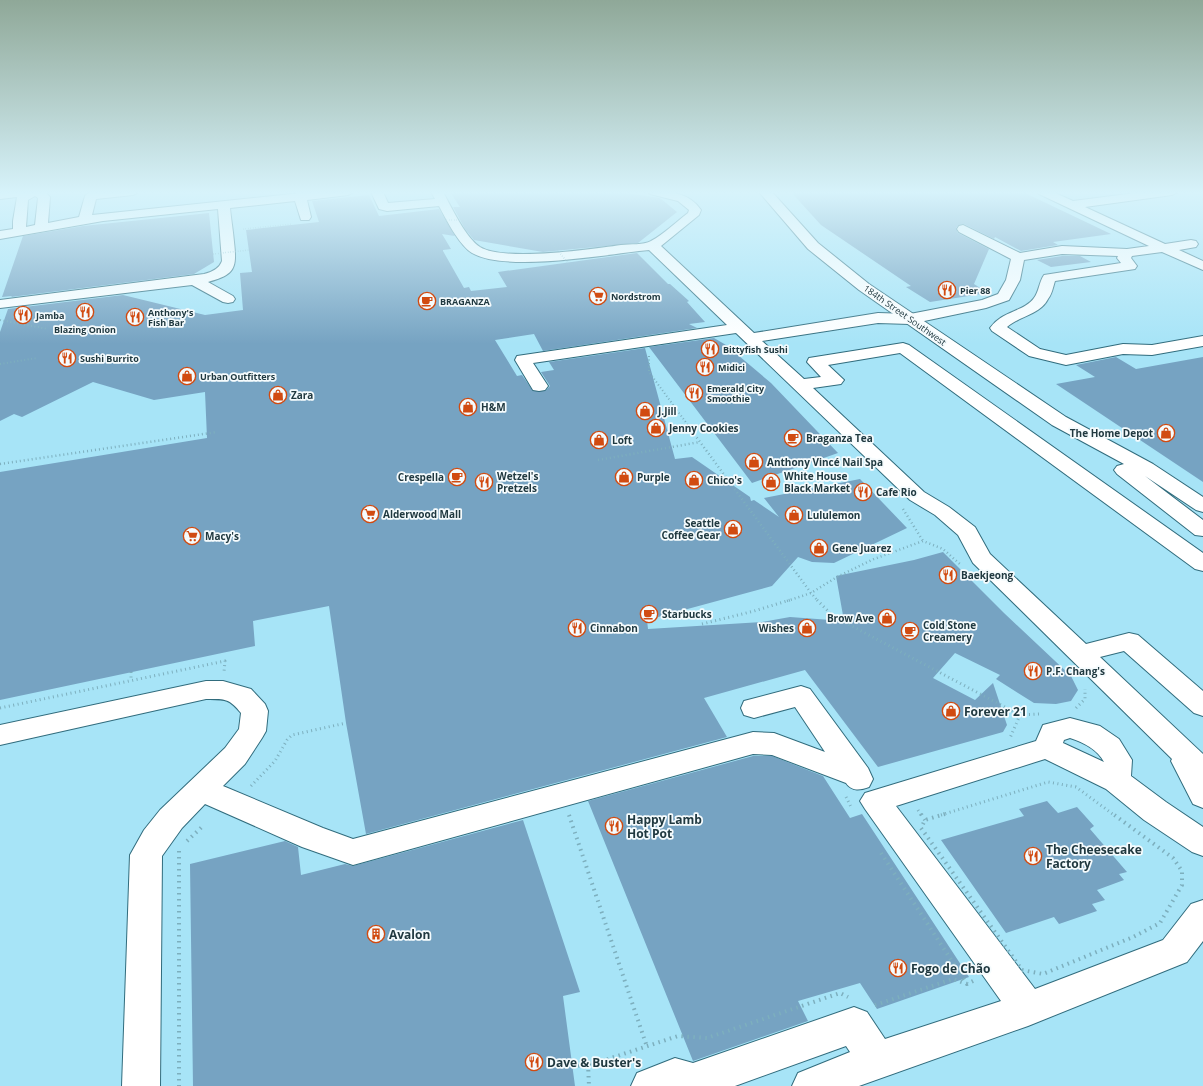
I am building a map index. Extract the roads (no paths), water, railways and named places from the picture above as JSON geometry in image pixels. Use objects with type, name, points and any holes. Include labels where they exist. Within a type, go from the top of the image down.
[{"type":"street","points":[[0,304],[210,277],[221,272],[229,264],[228,243]]},
{"type":"street","points":[[468,243],[477,251],[487,254],[525,254],[543,258],[582,250],[615,246],[654,245],[657,243]]},
{"type":"street","name":"184th Street Southwest","points":[[810,243],[864,287],[1060,421],[1203,530]]},
{"type":"street","points":[[990,243],[1018,257],[1062,250],[1099,251],[1127,254],[1190,244]]},
{"type":"street","points":[[1152,243],[1203,266]]},
{"type":"street","points":[[487,254],[502,245]]},
{"type":"street","points":[[654,245],[659,252],[917,496],[942,511],[967,532],[980,558],[1203,771]]},
{"type":"street","points":[[1127,254],[1124,258],[1130,266],[1049,278],[1041,300],[1034,306],[1002,322],[998,328],[1035,353],[1066,360],[1123,349],[1152,350],[1203,341]]},
{"type":"street","points":[[1004,297],[1013,280],[1018,257]]},
{"type":"street","points":[[206,266],[229,264]]},
{"type":"street","points":[[194,280],[228,299]]},
{"type":"street","points":[[539,386],[523,360],[750,338],[892,329],[910,319],[986,304],[1004,297],[1034,306]]},
{"type":"street","points":[[800,385],[835,380],[815,362],[903,348],[1203,564]]},
{"type":"street","name":"184th Street Southwest","points":[[1060,421],[1146,468],[1203,506]]},
{"type":"street","points":[[1081,654],[1130,641],[1203,706]]},
{"type":"street","points":[[0,735],[206,690],[223,690],[242,696],[255,711],[252,731],[235,756],[171,819],[155,839],[146,855],[141,1086]]},
{"type":"street","points":[[754,708],[801,696],[859,796],[1028,1009]]},
{"type":"street","points":[[201,790],[313,838],[353,852],[753,743],[774,744],[859,796],[1047,748],[1116,781],[1155,811],[1203,843]]},
{"type":"street","points":[[1177,747],[1203,796]]},
{"type":"street","points":[[811,1086],[877,1060],[1028,1009],[1175,951],[1203,915]]},
{"type":"street","points":[[650,1086],[675,1077],[694,1084],[854,1025],[877,1060]]},
{"type":"place","name":"Pier 88","points":[[947,290]]},
{"type":"place","name":"Nordstrom","points":[[598,296]]},
{"type":"place","name":"BRAGANZA","points":[[427,301]]},
{"type":"place","name":"Blazing Onion","points":[[85,312]]},
{"type":"place","name":"Jamba","points":[[23,315]]},
{"type":"place","name":"Anthony's Fish Bar","points":[[135,317]]},
{"type":"place","name":"Bittyfish Sushi","points":[[710,349]]},
{"type":"place","name":"Sushi Burrito","points":[[67,358]]},
{"type":"place","name":"Midici","points":[[705,367]]},
{"type":"place","name":"Urban Outfitters","points":[[187,376]]},
{"type":"place","name":"Emerald City Smoothie","points":[[694,393]]},
{"type":"place","name":"Zara","points":[[278,395]]},
{"type":"place","name":"H&M","points":[[468,407]]},
{"type":"place","name":"J.Jill","points":[[645,411]]},
{"type":"place","name":"Jenny Cookies","points":[[656,428]]},
{"type":"place","name":"The Home Depot","points":[[1166,433]]},
{"type":"place","name":"Braganza Tea","points":[[793,438]]},
{"type":"place","name":"Loft","points":[[599,440]]},
{"type":"place","name":"Anthony Vincé Nail Spa","points":[[754,462]]},
{"type":"place","name":"Crespella","points":[[457,477]]},
{"type":"place","name":"Purple","points":[[624,477]]},
{"type":"place","name":"Chico's","points":[[694,480]]},
{"type":"place","name":"Wetzel's Pretzels","points":[[484,482]]},
{"type":"place","name":"White House Black Market","points":[[771,482]]},
{"type":"place","name":"Cafe Rio","points":[[863,492]]},
{"type":"place","name":"Alderwood Mall","points":[[370,514]]},
{"type":"place","name":"Lululemon","points":[[794,515]]},
{"type":"place","name":"Seattle Coffee Gear","points":[[733,529]]},
{"type":"place","name":"Macy's","points":[[192,536]]},
{"type":"place","name":"Gene Juarez","points":[[819,548]]},
{"type":"place","name":"Baekjeong","points":[[948,575]]},
{"type":"place","name":"Starbucks","points":[[649,614]]},
{"type":"place","name":"Brow Ave","points":[[887,618]]},
{"type":"place","name":"Cinnabon","points":[[577,628]]},
{"type":"place","name":"Wishes","points":[[807,628]]},
{"type":"place","name":"Cold Stone Creamery","points":[[910,631]]},
{"type":"place","name":"P.F. Chang's","points":[[1033,671]]},
{"type":"place","name":"Forever 21","points":[[951,711]]},
{"type":"place","name":"Happy Lamb Hot Pot","points":[[614,826]]},
{"type":"place","name":"The Cheesecake Factory","points":[[1033,856]]},
{"type":"place","name":"Avalon","points":[[376,934]]},
{"type":"place","name":"Fogo de Chão","points":[[898,968]]},
{"type":"place","name":"Dave & Buster's","points":[[534,1062]]}]
